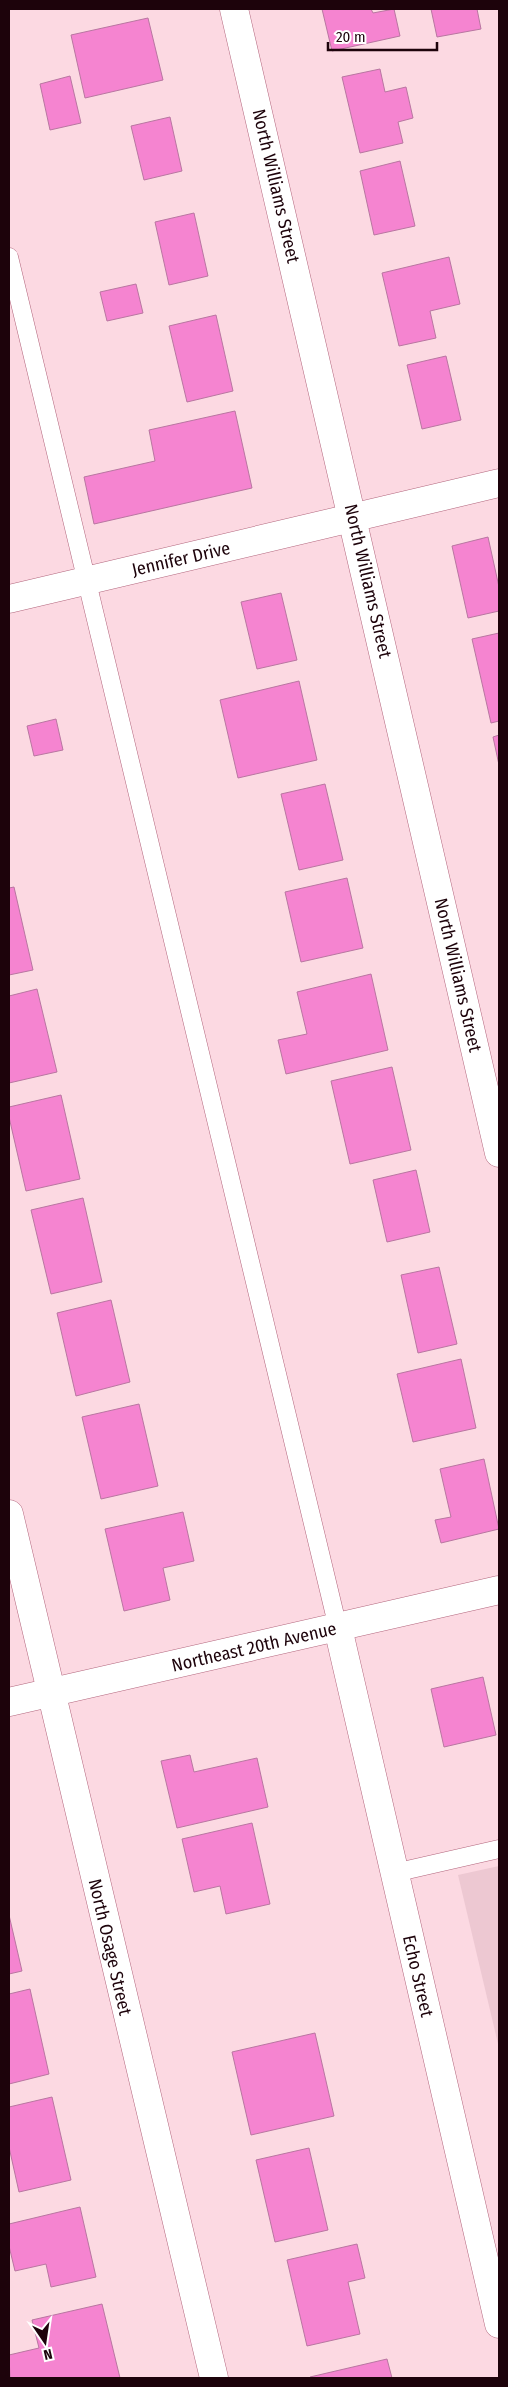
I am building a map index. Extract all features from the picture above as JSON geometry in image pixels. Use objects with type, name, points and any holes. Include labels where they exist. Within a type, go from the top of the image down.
[{"type":"street","name":"North Williams Street","points":[[234,9],[499,1153]]},
{"type":"street","name":"Jennifer Drive","points":[[9,600],[499,483]]},
{"type":"street","name":"North Osage Street","points":[[9,1514],[49,1693],[214,2378]]},
{"type":"street","name":"Northeast 20th Avenue","points":[[9,1702],[499,1590]]},
{"type":"street","name":"Echo Street","points":[[338,1628],[499,2324]]},
{"type":"lane","points":[[9,257],[85,582],[338,1628]]},
{"type":"lane","points":[[394,1873],[499,1849]]},
{"type":"shaded area","points":[[499,1866],[499,2048],[458,1875]]},
{"type":"building","points":[[322,9],[371,9],[373,13],[394,9],[400,36],[332,51]]},
{"type":"building","points":[[431,9],[477,9],[481,29],[437,37]]},
{"type":"building","points":[[148,18],[163,80],[85,98],[71,35]]},
{"type":"building","points":[[380,69],[385,92],[406,87],[413,118],[398,122],[403,143],[360,153],[342,77]]},
{"type":"building","points":[[70,76],[81,123],[50,130],[40,84]]},
{"type":"building","points":[[170,117],[182,171],[144,180],[131,126]]},
{"type":"building","points":[[400,161],[415,226],[374,235],[360,171]]},
{"type":"building","points":[[194,213],[208,276],[169,285],[155,222]]},
{"type":"building","points":[[449,257],[460,304],[430,311],[436,338],[399,346],[382,273]]},
{"type":"building","points":[[136,284],[143,313],[107,321],[100,292]]},
{"type":"building","points":[[216,315],[233,391],[187,402],[169,326]]},
{"type":"building","points":[[446,356],[461,420],[422,429],[407,365]]},
{"type":"building","points":[[235,411],[252,488],[94,524],[84,477],[155,461],[149,430]]},
{"type":"building","points":[[488,537],[499,587],[499,611],[468,618],[452,546]]},
{"type":"building","points":[[281,593],[297,660],[257,669],[241,602]]},
{"type":"building","points":[[499,633],[499,721],[491,723],[472,639]]},
{"type":"building","points":[[299,681],[317,760],[238,778],[220,700]]},
{"type":"building","points":[[56,719],[63,750],[34,756],[27,726]]},
{"type":"building","points":[[499,735],[499,765],[493,737]]},
{"type":"building","points":[[325,784],[343,860],[299,870],[281,794]]},
{"type":"building","points":[[347,878],[363,948],[301,962],[285,892]]},
{"type":"building","points":[[14,887],[33,970],[9,975],[9,888]]},
{"type":"building","points":[[371,974],[388,1050],[286,1074],[278,1040],[307,1034],[297,992]]},
{"type":"building","points":[[37,989],[57,1072],[9,1083],[9,996]]},
{"type":"building","points":[[392,1067],[411,1150],[350,1164],[331,1081]]},
{"type":"building","points":[[61,1095],[80,1179],[26,1191],[9,1117],[9,1107]]},
{"type":"building","points":[[416,1170],[430,1232],[387,1242],[373,1180]]},
{"type":"building","points":[[83,1198],[102,1282],[51,1294],[31,1210]]},
{"type":"building","points":[[439,1267],[457,1344],[418,1353],[401,1275]]},
{"type":"building","points":[[111,1300],[130,1382],[76,1396],[57,1313]]},
{"type":"building","points":[[461,1359],[476,1428],[413,1442],[397,1374]]},
{"type":"building","points":[[139,1404],[158,1486],[101,1499],[82,1417]]},
{"type":"building","points":[[484,1459],[499,1529],[441,1543],[435,1520],[451,1517],[440,1469]]},
{"type":"building","points":[[183,1512],[194,1561],[163,1568],[170,1600],[124,1611],[105,1529]]},
{"type":"building","points":[[483,1677],[496,1735],[444,1747],[431,1689]]},
{"type":"building","points":[[190,1755],[194,1772],[257,1758],[268,1807],[177,1828],[161,1761]]},
{"type":"building","points":[[252,1823],[270,1904],[226,1914],[220,1886],[194,1892],[182,1839]]},
{"type":"building","points":[[9,1915],[22,1971],[9,1974]]},
{"type":"building","points":[[30,1989],[49,2074],[9,2084],[9,1994]]},
{"type":"building","points":[[315,2033],[334,2116],[251,2135],[232,2052]]},
{"type":"building","points":[[52,2097],[71,2180],[19,2192],[9,2147],[9,2107]]},
{"type":"building","points":[[309,2148],[328,2230],[275,2242],[256,2160]]},
{"type":"building","points":[[80,2207],[96,2277],[51,2287],[46,2264],[15,2271],[9,2246],[9,2224]]},
{"type":"building","points":[[357,2244],[365,2278],[348,2282],[360,2334],[307,2346],[287,2260]]},
{"type":"building","points":[[102,2304],[120,2378],[10,2378],[9,2355],[39,2348],[32,2320]]},
{"type":"building","points":[[387,2359],[392,2378],[310,2378],[310,2377]]}]
